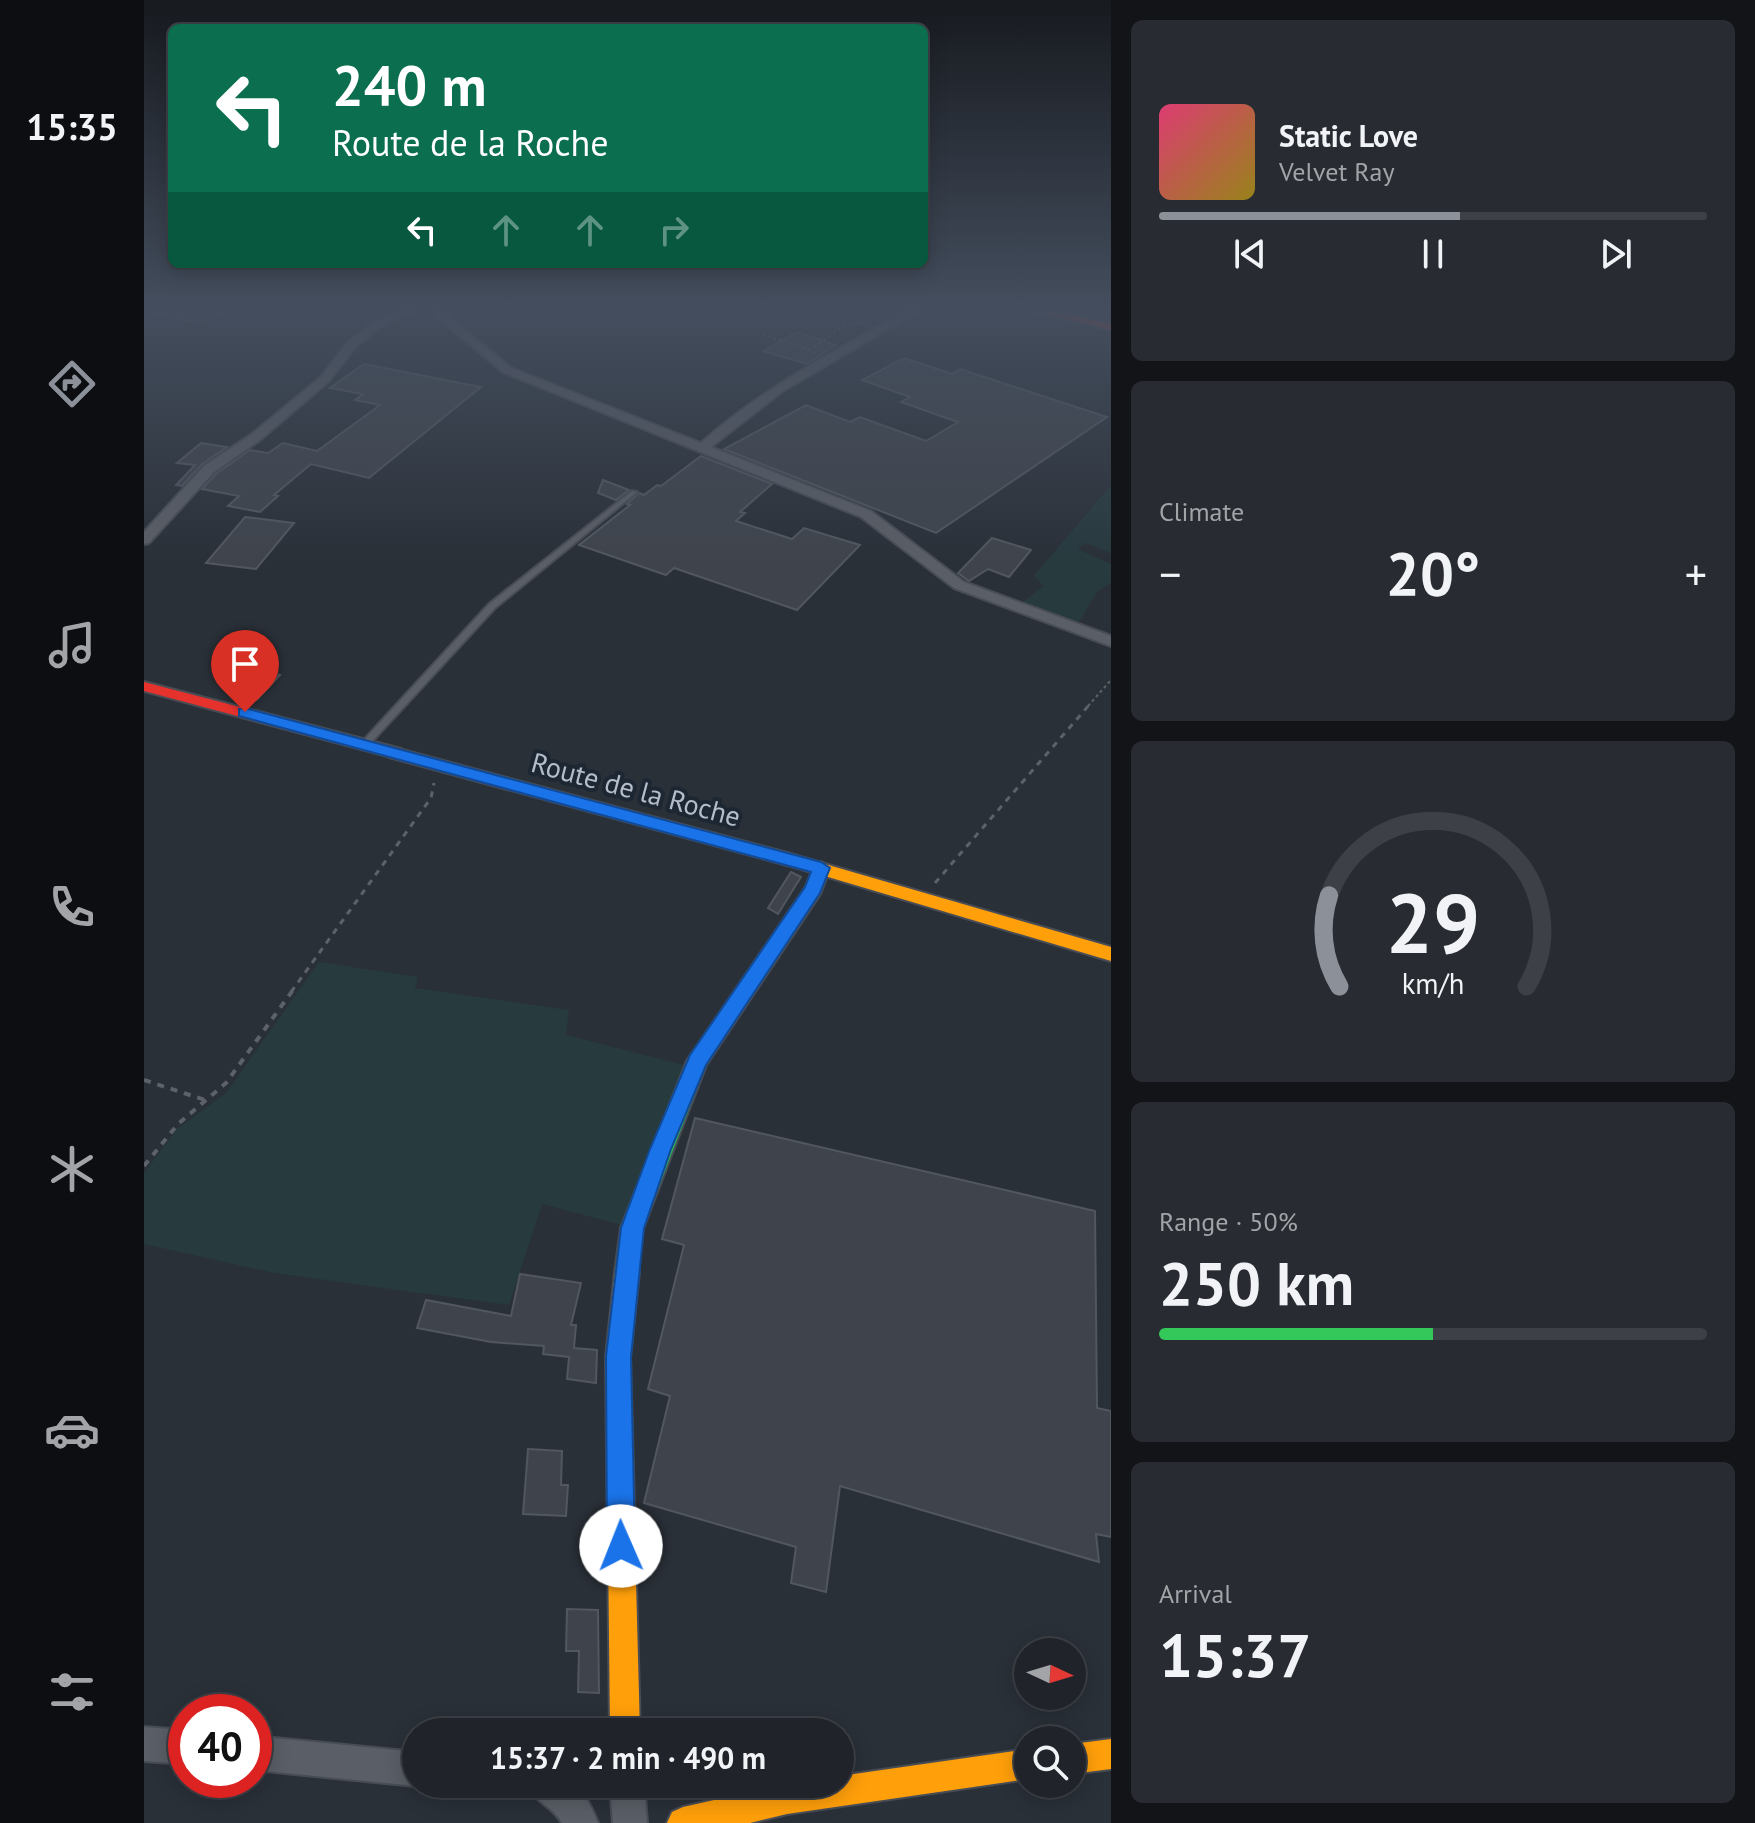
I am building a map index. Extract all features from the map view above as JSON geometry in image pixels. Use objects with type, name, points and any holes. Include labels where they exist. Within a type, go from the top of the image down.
[{"type":"street","points":[[144,540],[209,469],[256,437],[311,391]]},
{"type":"street","points":[[560,391],[866,514],[959,585],[1111,641]]},
{"type":"street","points":[[701,450],[718,433],[776,391]]},
{"type":"street","name":"Route de la Roche","points":[[144,686],[821,868],[1111,954]]},
{"type":"street","points":[[625,1718],[618,1357],[632,1228],[697,1061],[814,889],[821,868]]},
{"type":"street","points":[[144,1744],[168,1746]]},
{"type":"street","points":[[1086,1757],[1111,1754]]},
{"type":"street","points":[[272,1755],[402,1768]]},
{"type":"street","points":[[683,1823],[787,1799],[1014,1766]]},
{"type":"street","points":[[563,1798],[570,1803],[581,1823]]},
{"type":"street","points":[[628,1798],[630,1823]]},
{"type":"lane","points":[[364,745],[492,606],[634,492]]},
{"type":"path","points":[[922,897],[1111,680]]},
{"type":"path","points":[[144,1166],[178,1124],[226,1083],[431,798],[436,764]]},
{"type":"path","points":[[144,1080],[206,1100]]},
{"type":"green space","points":[[1111,485],[1111,553],[1085,543],[1078,549],[1111,564],[1111,583],[1097,592],[1077,625],[1019,605],[1044,586],[1034,576]]},
{"type":"green space","points":[[319,962],[418,977],[415,988],[569,1010],[566,1035],[684,1065],[622,1225],[542,1204],[509,1305],[274,1273],[144,1244],[144,1173],[177,1129],[226,1093]]},
{"type":"building","points":[[347,391],[476,391],[369,478],[311,464],[274,495],[278,496],[260,512],[228,506],[239,496],[202,489],[216,474],[250,450],[268,453],[283,443],[317,451],[380,405],[355,400],[363,394]]},
{"type":"building","points":[[893,391],[1028,391],[1107,417],[936,533],[724,449],[806,405],[850,422],[860,417],[926,441],[958,422],[901,402],[910,397]]},
{"type":"building","points":[[201,443],[227,447],[202,464],[182,486],[176,485],[195,465],[177,463]]},
{"type":"building","points":[[701,456],[772,484],[740,512],[745,513],[736,521],[792,539],[804,528],[860,545],[797,610],[674,568],[666,575],[579,545],[630,505],[627,504],[639,493],[644,495],[657,485],[661,486]]},
{"type":"building","points":[[603,480],[629,490],[616,500],[598,493]]},
{"type":"building","points":[[245,517],[294,523],[256,569],[206,563]]},
{"type":"building","points":[[992,538],[1031,550],[1009,577],[988,569],[969,581],[958,573]]},
{"type":"building","points":[[261,670],[280,675],[257,700],[235,694]]},
{"type":"building","points":[[791,872],[801,877],[778,914],[768,908]]},
{"type":"building","points":[[695,1118],[1095,1211],[1097,1408],[1111,1411],[1111,1537],[1096,1534],[1099,1562],[840,1486],[826,1592],[791,1583],[796,1547],[644,1503],[670,1396],[648,1389],[684,1245],[662,1239]]},
{"type":"building","points":[[520,1274],[581,1283],[571,1325],[576,1325],[574,1348],[597,1350],[596,1383],[567,1379],[569,1357],[543,1354],[544,1346],[491,1342],[417,1328],[426,1300],[511,1316]]},
{"type":"building","points":[[528,1449],[562,1451],[561,1485],[568,1485],[566,1516],[523,1514]]},
{"type":"building","points":[[567,1609],[598,1610],[599,1693],[578,1692],[579,1651],[566,1651]]},
{"type":"traffic: fast","points":[[395,753],[787,859]]},
{"type":"traffic: fast","points":[[627,1272],[632,1228],[697,1061],[814,889],[821,868]]},
{"type":"traffic: slow","points":[[787,859],[1111,954]]},
{"type":"traffic: slow","points":[[625,1718],[618,1357],[627,1272]]},
{"type":"traffic: slow","points":[[1086,1757],[1111,1754]]},
{"type":"traffic: slow","points":[[683,1823],[787,1799],[1014,1766]]},
{"type":"traffic: jam","points":[[144,686],[395,753]]},
{"type":"route","points":[[245,712],[821,868],[814,889],[697,1061],[632,1228],[618,1357],[621,1546]]}]
